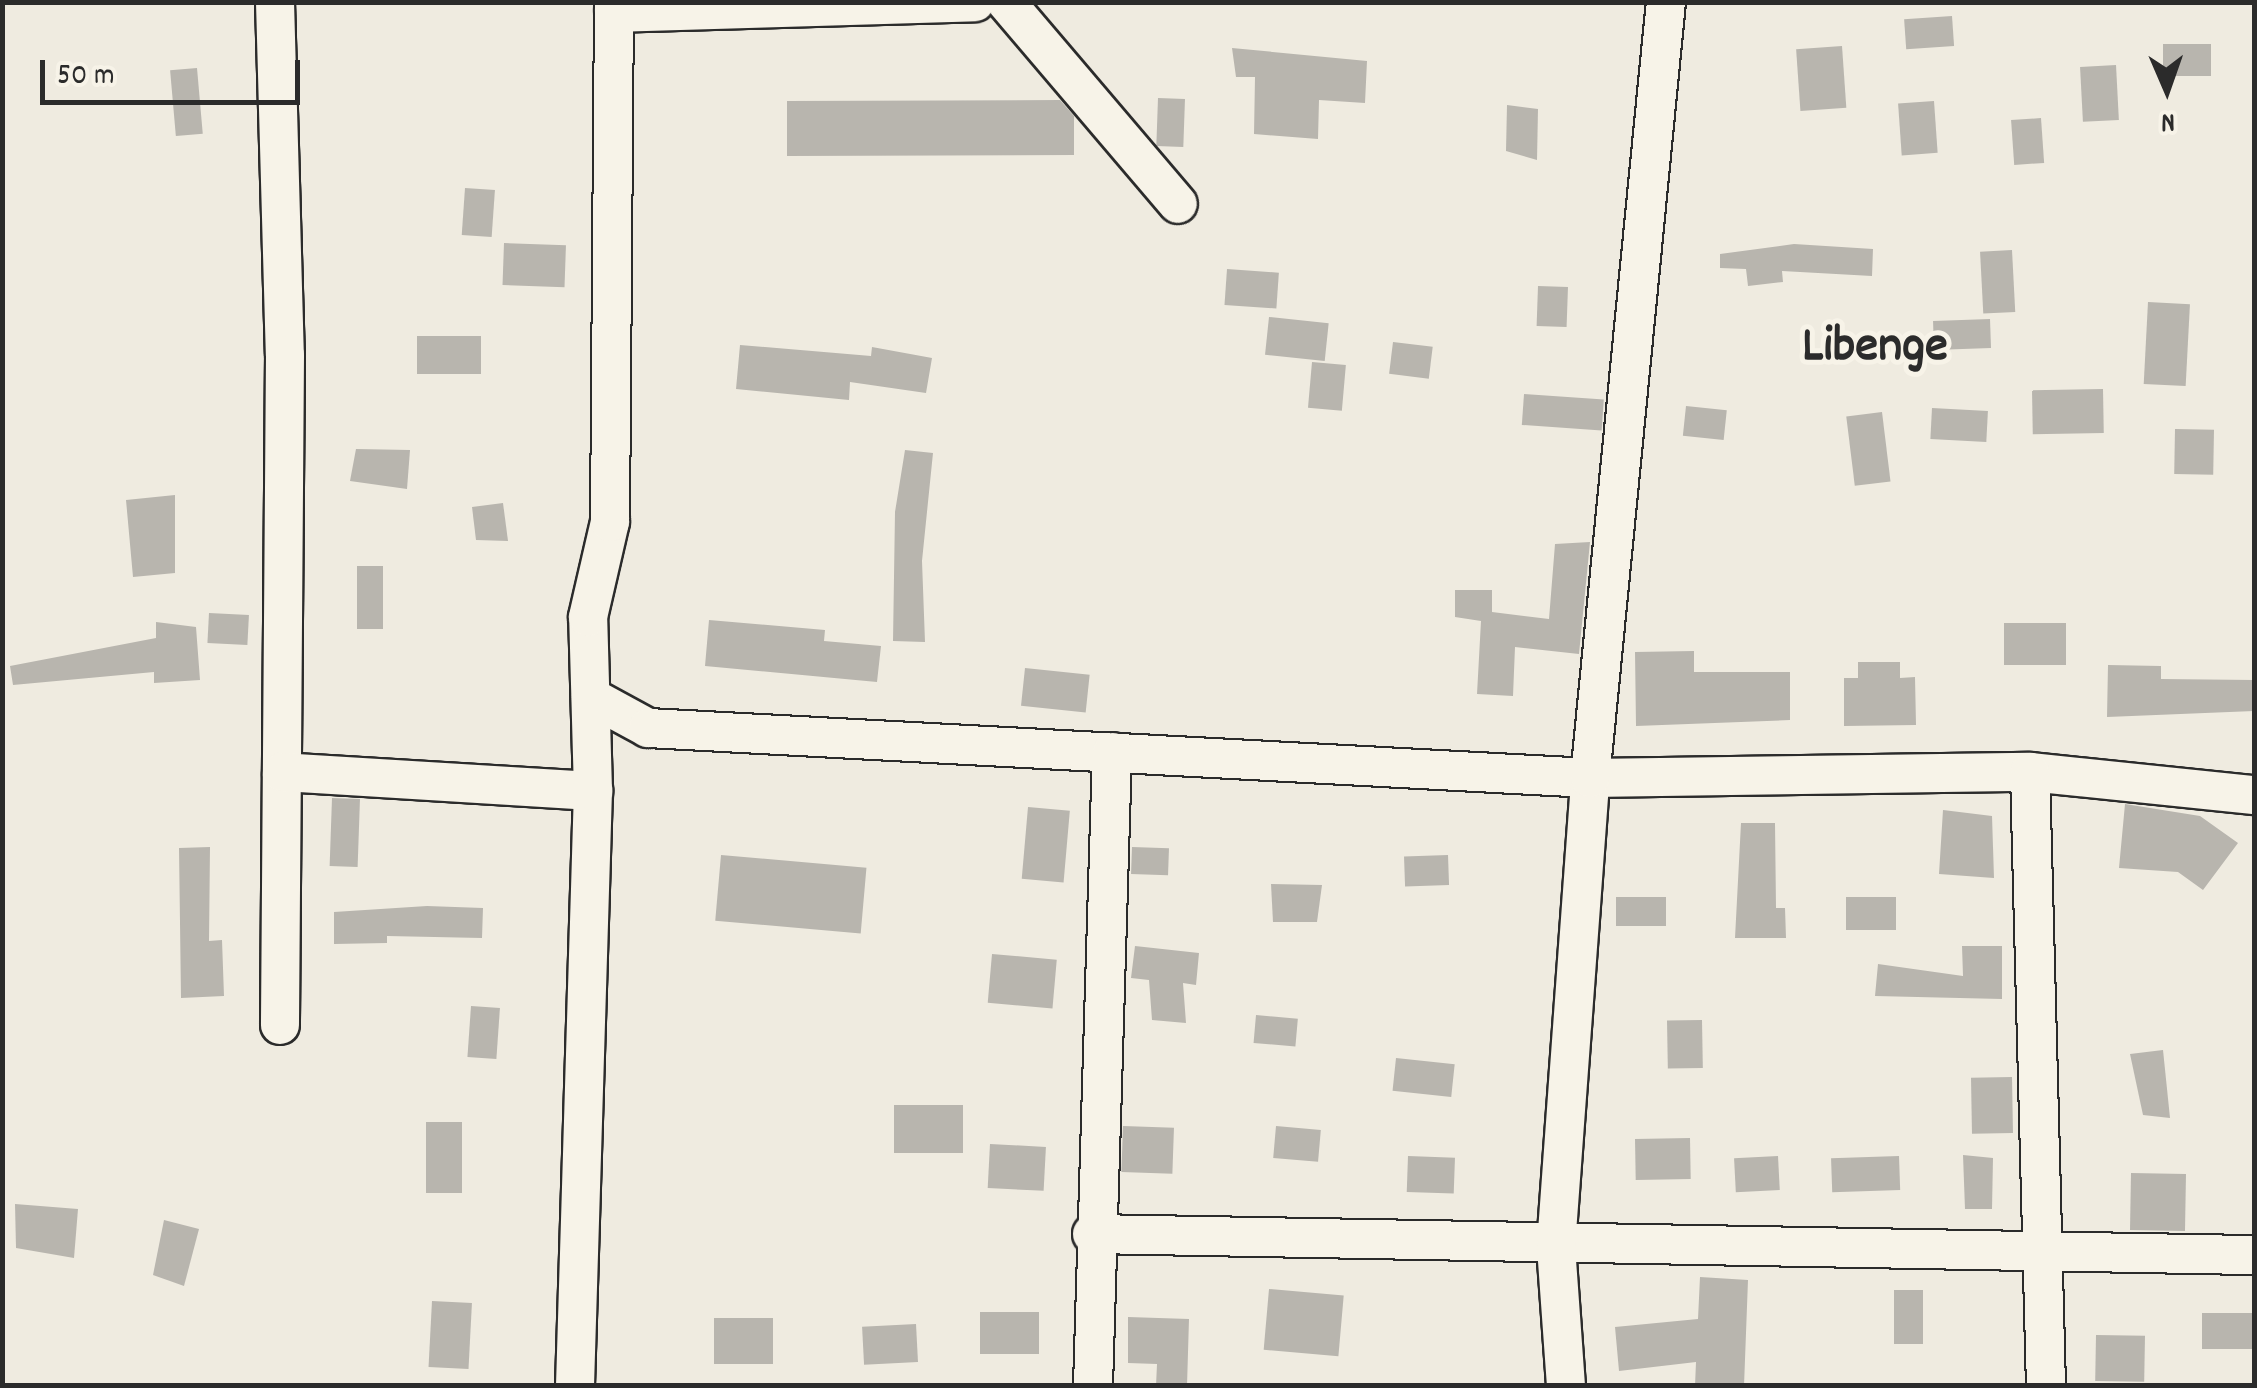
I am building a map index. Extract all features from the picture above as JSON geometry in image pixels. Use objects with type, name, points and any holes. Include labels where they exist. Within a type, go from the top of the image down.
[{"type":"street","points":[[275,2],[285,355],[280,1025]]},
{"type":"street","points":[[575,1386],[594,791],[588,617],[610,522],[614,8],[975,2]]},
{"type":"street","points":[[1006,2],[1178,204]]},
{"type":"street","points":[[1566,1386],[1556,1246],[1590,778],[1666,2]]},
{"type":"street","points":[[591,697],[648,728],[1590,778],[2030,772],[2254,795]]},
{"type":"street","points":[[1093,1386],[1092,1234],[1112,752]]},
{"type":"street","points":[[282,772],[594,791]]},
{"type":"street","points":[[2030,772],[2049,1257],[2046,1386]]},
{"type":"street","points":[[1092,1234],[2049,1257],[2254,1255]]},
{"type":"building","points":[[1952,16],[1954,46],[1906,49],[1904,19]]},
{"type":"building","points":[[2163,44],[2211,44],[2211,76],[2163,76]]},
{"type":"building","points":[[1842,46],[1846,108],[1800,111],[1796,49]]},
{"type":"building","points":[[1232,48],[1367,61],[1365,103],[1319,100],[1318,139],[1254,134],[1255,77],[1236,77]]},
{"type":"building","points":[[2116,65],[2119,120],[2083,122],[2080,67]]},
{"type":"building","points":[[197,68],[203,134],[176,136],[170,70]]},
{"type":"building","points":[[1158,98],[1185,99],[1183,147],[1156,146]]},
{"type":"building","points":[[1060,100],[1074,116],[1074,155],[787,156],[787,101]]},
{"type":"building","points":[[1934,101],[1938,153],[1902,155],[1898,104]]},
{"type":"building","points":[[1507,105],[1538,109],[1537,160],[1506,151]]},
{"type":"building","points":[[2041,118],[2044,163],[2014,165],[2011,120]]},
{"type":"building","points":[[465,188],[495,190],[492,237],[462,235]]},
{"type":"building","points":[[504,243],[566,245],[564,287],[503,285]]},
{"type":"building","points":[[1794,244],[1873,249],[1872,276],[1782,271],[1783,282],[1748,286],[1746,269],[1720,268],[1720,254]]},
{"type":"building","points":[[2012,250],[2015,312],[1983,314],[1980,252]]},
{"type":"building","points":[[1227,269],[1279,273],[1276,309],[1224,305]]},
{"type":"building","points":[[1538,286],[1568,287],[1567,327],[1537,326]]},
{"type":"building","points":[[2148,302],[2190,304],[2186,386],[2144,384]]},
{"type":"building","points":[[1269,317],[1329,323],[1325,361],[1265,355]]},
{"type":"building","points":[[1990,319],[1991,348],[1934,350],[1933,321]]},
{"type":"building","points":[[417,336],[481,336],[481,374],[417,374]]},
{"type":"building","points":[[1393,342],[1433,347],[1429,379],[1389,374]]},
{"type":"building","points":[[740,345],[871,356],[872,347],[932,358],[926,393],[850,382],[849,400],[736,389]]},
{"type":"building","points":[[1312,362],[1346,365],[1342,411],[1308,408]]},
{"type":"building","points":[[2103,389],[2104,433],[2033,434],[2032,390]]},
{"type":"building","points":[[1524,394],[1604,400],[1602,431],[1522,425]]},
{"type":"building","points":[[1686,406],[1727,410],[1724,440],[1683,436]]},
{"type":"building","points":[[1932,408],[1988,411],[1986,442],[1930,439]]},
{"type":"building","points":[[1882,412],[1891,481],[1855,486],[1846,416]]},
{"type":"building","points":[[2175,429],[2214,430],[2213,475],[2174,474]]},
{"type":"building","points":[[356,449],[410,450],[407,489],[350,481]]},
{"type":"building","points":[[905,450],[933,453],[922,561],[925,642],[893,641],[895,512]]},
{"type":"building","points":[[175,495],[175,573],[133,577],[126,500]]},
{"type":"building","points":[[503,503],[508,541],[476,540],[472,507]]},
{"type":"building","points":[[1590,542],[1579,654],[1515,647],[1513,696],[1477,694],[1481,621],[1455,617],[1455,590],[1492,590],[1492,612],[1549,619],[1555,544]]},
{"type":"building","points":[[357,566],[383,566],[383,629],[357,629]]},
{"type":"building","points":[[209,613],[249,615],[247,645],[207,643]]},
{"type":"building","points":[[709,620],[825,630],[824,641],[881,646],[877,682],[705,666]]},
{"type":"building","points":[[156,622],[196,627],[200,680],[154,683],[154,672],[13,685],[10,666],[156,638]]},
{"type":"building","points":[[2004,623],[2066,623],[2066,665],[2004,665]]},
{"type":"building","points":[[1694,651],[1694,672],[1790,672],[1790,720],[1636,726],[1635,652]]},
{"type":"building","points":[[1858,662],[1900,662],[1900,678],[1915,677],[1916,725],[1844,726],[1844,678],[1858,678]]},
{"type":"building","points":[[2108,665],[2161,666],[2161,679],[2254,680],[2254,711],[2107,717]]},
{"type":"building","points":[[1025,668],[1090,675],[1086,713],[1021,706]]},
{"type":"building","points":[[332,798],[360,799],[358,867],[330,866]]},
{"type":"building","points":[[2125,804],[2200,816],[2238,843],[2203,890],[2178,872],[2119,868]]},
{"type":"building","points":[[1028,807],[1070,811],[1064,882],[1022,879]]},
{"type":"building","points":[[1943,810],[1992,816],[1994,878],[1939,874]]},
{"type":"building","points":[[1741,823],[1775,823],[1776,908],[1785,908],[1786,938],[1735,938]]},
{"type":"building","points":[[210,847],[209,941],[222,940],[224,996],[181,998],[179,848]]},
{"type":"building","points":[[1132,847],[1169,848],[1168,875],[1131,874]]},
{"type":"building","points":[[721,855],[866,868],[861,933],[715,921]]},
{"type":"building","points":[[1448,855],[1449,885],[1405,887],[1404,857]]},
{"type":"building","points":[[1271,884],[1322,885],[1317,922],[1273,922]]},
{"type":"building","points":[[1616,897],[1666,897],[1666,926],[1616,926]]},
{"type":"building","points":[[1846,897],[1896,897],[1896,930],[1846,930]]},
{"type":"building","points":[[427,906],[483,908],[482,938],[387,936],[387,943],[334,944],[334,912]]},
{"type":"building","points":[[1135,946],[1199,953],[1196,985],[1183,983],[1186,1023],[1152,1020],[1149,980],[1131,978]]},
{"type":"building","points":[[1962,946],[2002,946],[2002,999],[1875,996],[1878,964],[1963,976]]},
{"type":"building","points":[[992,954],[1057,960],[1052,1008],[988,1003]]},
{"type":"building","points":[[471,1006],[500,1008],[496,1059],[467,1057]]},
{"type":"building","points":[[1256,1015],[1298,1019],[1295,1047],[1254,1043]]},
{"type":"building","points":[[1702,1020],[1703,1068],[1668,1069],[1667,1021]]},
{"type":"building","points":[[2163,1050],[2170,1118],[2143,1115],[2130,1054]]},
{"type":"building","points":[[1396,1058],[1455,1064],[1451,1097],[1393,1091]]},
{"type":"building","points":[[2012,1077],[2013,1133],[1972,1134],[1971,1078]]},
{"type":"building","points":[[894,1105],[963,1105],[963,1153],[894,1153]]},
{"type":"building","points":[[426,1122],[462,1122],[462,1193],[426,1193]]},
{"type":"building","points":[[1123,1126],[1174,1128],[1172,1174],[1121,1172]]},
{"type":"building","points":[[1276,1126],[1321,1130],[1318,1162],[1273,1158]]},
{"type":"building","points":[[1690,1138],[1691,1179],[1636,1180],[1635,1139]]},
{"type":"building","points":[[990,1144],[1046,1147],[1044,1191],[988,1188]]},
{"type":"building","points":[[1963,1155],[1993,1158],[1992,1209],[1965,1209]]},
{"type":"building","points":[[1408,1156],[1455,1158],[1454,1194],[1407,1192]]},
{"type":"building","points":[[1778,1156],[1780,1190],[1736,1192],[1734,1158]]},
{"type":"building","points":[[1899,1156],[1900,1190],[1832,1192],[1831,1158]]},
{"type":"building","points":[[2131,1173],[2186,1174],[2185,1231],[2130,1230]]},
{"type":"building","points":[[15,1204],[78,1209],[74,1258],[16,1248]]},
{"type":"building","points":[[164,1220],[199,1229],[184,1286],[153,1275]]},
{"type":"building","points":[[1700,1277],[1748,1280],[1744,1386],[1695,1386],[1696,1362],[1619,1371],[1615,1327],[1698,1319]]},
{"type":"building","points":[[1269,1289],[1344,1296],[1338,1356],[1264,1350]]},
{"type":"building","points":[[1894,1290],[1923,1290],[1923,1344],[1894,1344]]},
{"type":"building","points":[[432,1301],[472,1303],[468,1369],[429,1367]]},
{"type":"building","points":[[980,1312],[1039,1312],[1039,1354],[980,1354]]},
{"type":"building","points":[[2202,1313],[2254,1313],[2254,1349],[2202,1349]]},
{"type":"building","points":[[1128,1317],[1189,1319],[1187,1386],[1156,1386],[1157,1364],[1128,1363]]},
{"type":"building","points":[[714,1318],[773,1318],[773,1364],[714,1364]]},
{"type":"building","points":[[916,1324],[918,1362],[864,1365],[862,1327]]},
{"type":"building","points":[[2096,1335],[2145,1336],[2144,1382],[2095,1381]]},
{"type":"district","name":"Libenge","points":[[1875,350]]}]
